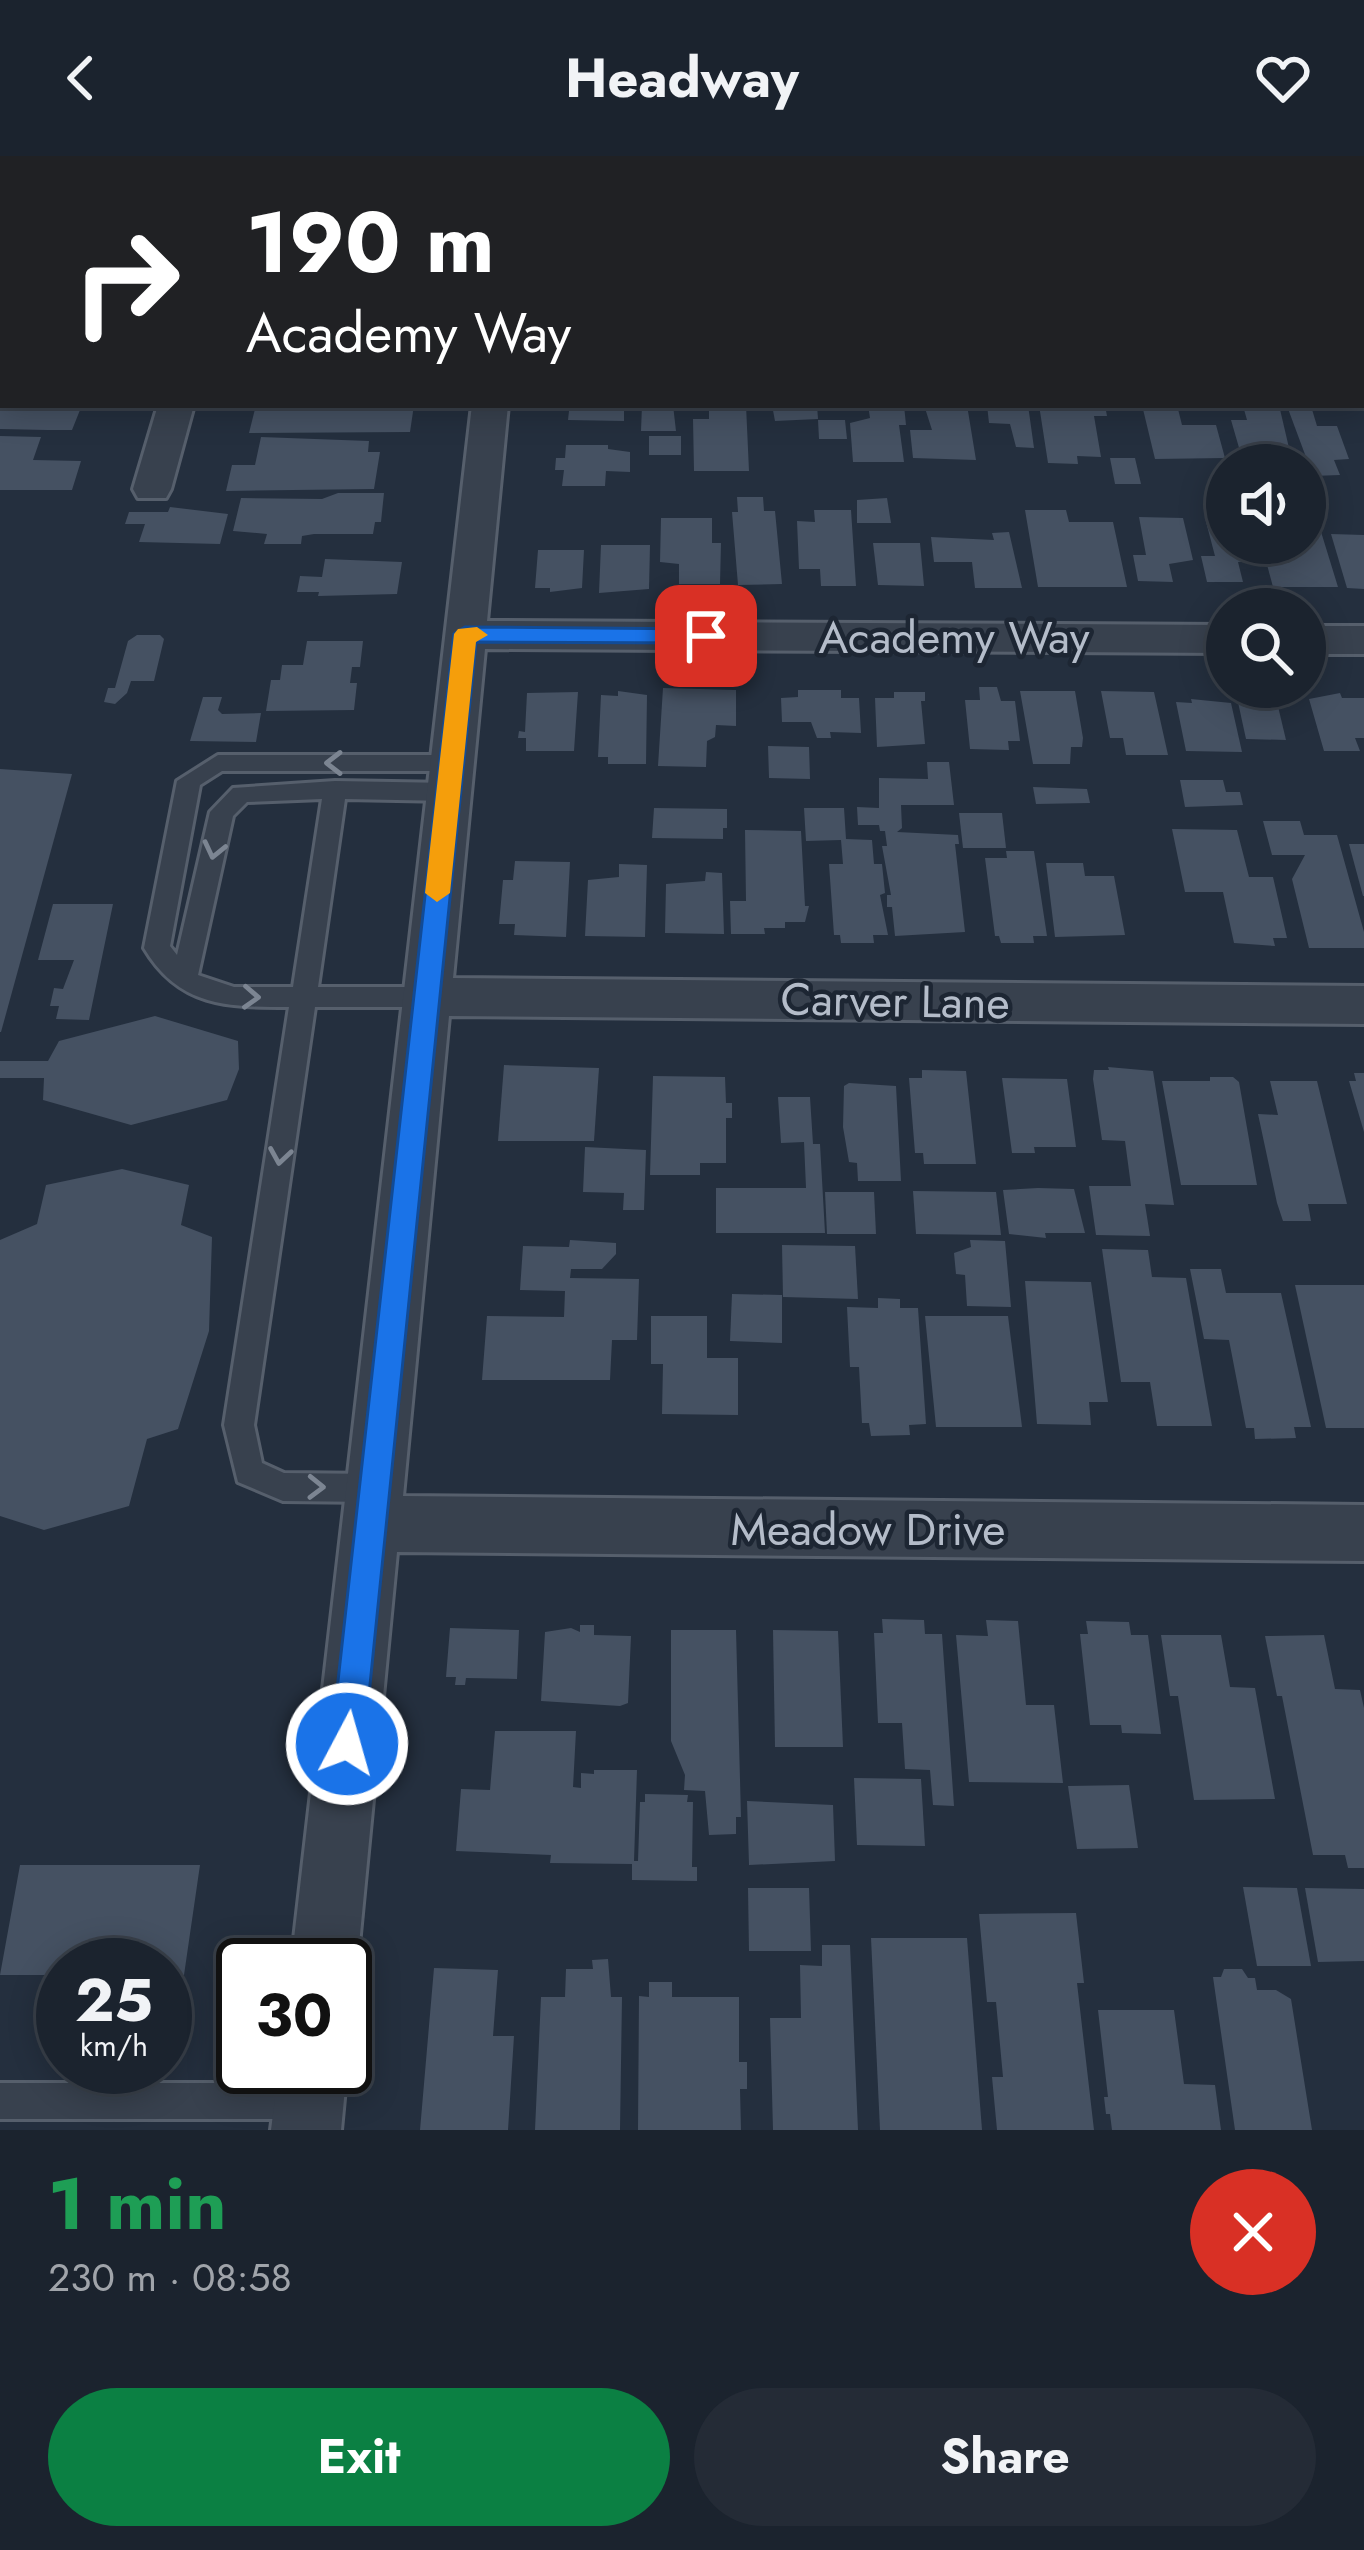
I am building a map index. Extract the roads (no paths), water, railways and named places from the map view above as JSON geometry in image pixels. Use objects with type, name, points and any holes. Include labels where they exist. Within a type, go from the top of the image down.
[{"type":"street","points":[[152,489],[175,408]]},
{"type":"street","points":[[327,1938],[490,408]]},
{"type":"street","name":"Academy Way","points":[[465,634],[1206,639]]},
{"type":"street","points":[[1326,640],[1364,640]]},
{"type":"street","name":"Carver Lane","points":[[425,997],[1364,1005]]},
{"type":"street","name":"Meadow Drive","points":[[373,1506],[1364,1533]]},
{"type":"lane","points":[[425,997],[235,998],[184,981],[157,948],[189,781],[218,763],[450,777]]},
{"type":"lane","points":[[184,981],[222,812],[241,794],[335,790],[450,777]]},
{"type":"lane","points":[[335,790],[239,1425],[249,1472],[283,1486],[373,1506]]},
{"type":"lane","points":[[0,2102],[310,2099]]}]
